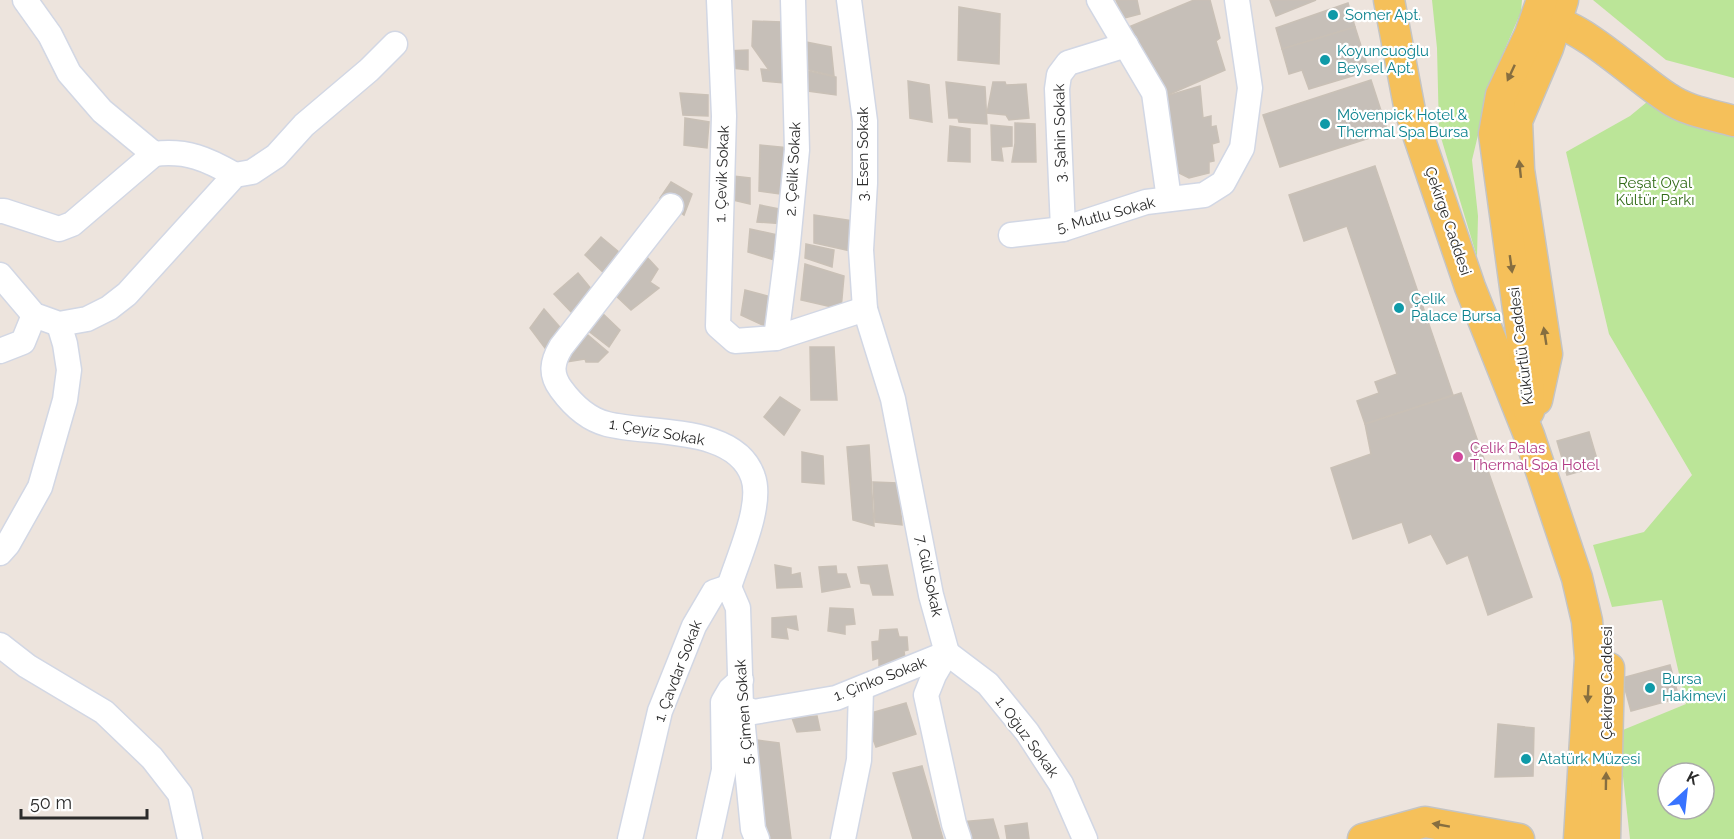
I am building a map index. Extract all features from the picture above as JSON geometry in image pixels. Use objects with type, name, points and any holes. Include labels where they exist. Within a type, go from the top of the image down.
[{"type":"main road","name":"Çekirge Caddesi","points":[[1389,0],[1410,111],[1470,286],[1529,435],[1577,578],[1587,621],[1590,658],[1579,839]]},
{"type":"main road","name":"Kükürtlü Caddesi","points":[[1529,435],[1548,354],[1519,170],[1517,122],[1558,6]]},
{"type":"main road","name":"Kükürtlü Caddesi","points":[[1529,435],[1528,382],[1494,134],[1501,95],[1530,34],[1545,24],[1558,6]]},
{"type":"main road","points":[[1558,6],[1593,21],[1681,86],[1725,102],[1734,102]]},
{"type":"main road","points":[[1558,6],[1588,39],[1670,100],[1734,120]]},
{"type":"main road","name":"Çekirge Caddesi","points":[[1529,435],[1593,568],[1608,623],[1605,839]]},
{"type":"main road","points":[[1363,839],[1425,822],[1519,839]]},
{"type":"street","points":[[25,0],[50,35],[69,73],[102,111],[154,154]]},
{"type":"street","name":"1. Çevik Sokak","points":[[718,0],[724,116],[718,326],[735,341],[776,338]]},
{"type":"street","name":"2. Çelik Sokak","points":[[776,338],[788,253],[796,150],[793,0]]},
{"type":"street","name":"3. Esen Sokak","points":[[849,0],[865,121],[861,250],[866,309]]},
{"type":"street","points":[[1100,0],[1154,93],[1169,199]]},
{"type":"street","name":"5. Mutlu Sokak","points":[[1011,235],[1063,230],[1146,202],[1204,195],[1223,183],[1242,147],[1250,88],[1236,0]]},
{"type":"street","points":[[0,275],[34,315],[59,324],[87,319],[109,308],[128,294],[235,175],[252,172],[276,156],[304,125],[369,70],[394,44]]},
{"type":"street","name":"3. Şahin Sokak","points":[[1063,230],[1057,89],[1059,75],[1068,63],[1126,45]]},
{"type":"street","points":[[0,212],[4,211],[59,229],[72,224],[154,154],[175,152],[184,154],[215,164],[235,175]]},
{"type":"street","name":"1. Çeyiz Sokak","points":[[670,206],[561,347],[553,361],[554,379],[573,406],[605,424],[706,438],[741,455],[753,477],[757,502],[729,586]]},
{"type":"street","points":[[776,338],[866,309]]},
{"type":"street","name":"7. Gül Sokak","points":[[866,309],[893,399],[931,595],[947,652]]},
{"type":"street","points":[[0,351],[23,342],[34,315]]},
{"type":"street","points":[[0,553],[8,544],[40,487],[65,400],[69,370],[59,324]]},
{"type":"street","name":"5. Çimen Sokak","points":[[729,586],[738,608],[741,707],[753,829],[756,839]]},
{"type":"street","name":"1. Çavdar Sokak","points":[[630,839],[660,711],[685,647],[694,626],[714,592],[729,586]]},
{"type":"street","points":[[0,645],[27,666],[104,712],[152,758],[180,794],[190,839]]},
{"type":"street","points":[[947,652],[926,695],[959,839]]},
{"type":"street","name":"1. Çinko Sokak","points":[[741,707],[754,712],[836,698],[947,652]]},
{"type":"street","name":"1. Oğuz Sokak","points":[[947,652],[988,684],[1027,732],[1061,784],[1084,839]]},
{"type":"street","points":[[710,839],[724,770],[723,702],[730,690],[741,680]]},
{"type":"street","points":[[843,839],[859,760],[861,689]]},
{"type":"green space","points":[[1432,0],[1522,0],[1521,12],[1491,81],[1472,160],[1478,216],[1477,257],[1439,131],[1437,48]]},
{"type":"green space","points":[[1593,0],[1734,0],[1734,78],[1666,60]]},
{"type":"green space","name":"Reşat Oyal Kültür Parkı","points":[[1647,102],[1728,135],[1734,135],[1734,839],[1630,839],[1618,732],[1686,704],[1662,600],[1612,607],[1593,545],[1644,532],[1692,475],[1609,334],[1566,152],[1630,116]]},
{"type":"building","points":[[1116,0],[1137,0],[1140,14],[1124,18]]},
{"type":"building","points":[[1194,0],[1210,0],[1220,38],[1216,41],[1225,70],[1163,97],[1129,27]]},
{"type":"building","points":[[1270,0],[1316,0],[1276,16]]},
{"type":"building","name":"Somer Apt.","points":[[1348,3],[1355,27],[1282,49],[1276,28]]},
{"type":"building","points":[[959,7],[1000,14],[999,64],[958,60]]},
{"type":"building","points":[[753,21],[782,22],[784,83],[763,81],[761,69],[769,70],[752,46]]},
{"type":"building","name":"Koyuncuoğlu Beysel Apt.","points":[[1355,27],[1369,71],[1309,89],[1302,70],[1289,74],[1282,49]]},
{"type":"building","points":[[796,40],[831,47],[834,76],[797,67]]},
{"type":"building","points":[[748,50],[748,70],[724,67],[725,51]]},
{"type":"building","points":[[808,71],[836,77],[836,95],[808,91]]},
{"type":"building","name":"Mövenpick Hotel & Thermal Spa Bursa","points":[[1371,80],[1388,132],[1280,167],[1263,115]]},
{"type":"building","points":[[908,81],[929,85],[932,122],[910,118]]},
{"type":"building","points":[[946,82],[985,87],[987,124],[959,122],[958,118],[949,118]]},
{"type":"building","points":[[993,82],[1005,82],[1006,85],[1026,84],[1029,118],[1009,120],[1006,115],[987,113]]},
{"type":"building","points":[[1200,86],[1203,118],[1211,116],[1211,127],[1216,126],[1219,142],[1212,144],[1214,161],[1209,162],[1209,173],[1189,178],[1179,173],[1178,167],[1171,170],[1163,97]]},
{"type":"building","points":[[680,93],[708,95],[708,116],[683,115]]},
{"type":"building","points":[[685,118],[709,122],[707,148],[684,145]]},
{"type":"building","points":[[1015,123],[1035,124],[1036,162],[1012,162]]},
{"type":"building","points":[[991,125],[1012,127],[1012,146],[1001,147],[1003,161],[992,160]]},
{"type":"building","points":[[950,126],[970,129],[970,162],[948,161]]},
{"type":"building","points":[[760,145],[790,148],[787,195],[759,191]]},
{"type":"building","name":"Çelik Palace Bursa","points":[[1375,166],[1453,395],[1365,424],[1357,401],[1379,393],[1375,382],[1397,374],[1347,226],[1304,241],[1289,195]]},
{"type":"building","points":[[724,175],[750,178],[750,204],[724,198]]},
{"type":"building","points":[[671,182],[692,194],[684,215],[660,198]]},
{"type":"building","points":[[760,205],[785,210],[785,224],[757,222]]},
{"type":"building","points":[[814,215],[853,221],[851,251],[814,243]]},
{"type":"building","points":[[750,229],[787,237],[781,262],[748,252]]},
{"type":"building","points":[[601,237],[626,258],[609,278],[585,255]]},
{"type":"building","points":[[806,244],[834,250],[832,267],[805,258]]},
{"type":"building","points":[[645,255],[658,269],[650,282],[659,288],[631,310],[614,294]]},
{"type":"building","points":[[805,264],[844,276],[841,309],[801,300]]},
{"type":"building","points":[[578,273],[597,296],[578,319],[554,294]]},
{"type":"building","points":[[745,290],[775,298],[769,328],[741,315]]},
{"type":"building","points":[[544,309],[565,333],[548,352],[530,328]]},
{"type":"building","points":[[600,311],[620,330],[609,347],[586,329]]},
{"type":"building","points":[[582,330],[608,352],[598,362],[586,362],[585,359],[566,362]]},
{"type":"building","points":[[810,347],[834,347],[837,400],[811,400]]},
{"type":"building","points":[[1461,393],[1532,597],[1488,615],[1468,555],[1447,564],[1431,534],[1409,543],[1402,522],[1353,539],[1331,468],[1371,454],[1365,424]]},
{"type":"building","points":[[780,397],[800,410],[784,435],[764,417]]},
{"type":"building","points":[[1589,432],[1599,466],[1567,475],[1557,441]]},
{"type":"building","points":[[869,445],[874,526],[853,520],[847,447]]},
{"type":"building","points":[[802,452],[823,456],[824,484],[802,482]]},
{"type":"building","points":[[873,482],[898,483],[902,525],[875,522]]},
{"type":"building","points":[[775,565],[791,568],[791,575],[800,573],[802,587],[777,588]]},
{"type":"building","points":[[887,565],[893,595],[873,595],[870,584],[861,583],[858,567]]},
{"type":"building","points":[[836,566],[837,574],[846,574],[850,587],[822,592],[819,567]]},
{"type":"building","points":[[830,608],[853,609],[855,624],[845,625],[845,634],[828,631]]},
{"type":"building","points":[[796,616],[798,630],[786,627],[788,639],[772,637],[772,618]]},
{"type":"building","points":[[897,629],[899,637],[907,637],[908,650],[904,651],[905,658],[896,659],[897,665],[879,666],[879,658],[873,660],[872,642],[879,641],[880,630]]},
{"type":"building","name":"Bursa Hakimevi","points":[[1670,665],[1679,698],[1631,711],[1622,678]]},
{"type":"building","points":[[906,703],[916,734],[876,747],[864,715]]},
{"type":"building","points":[[817,716],[820,730],[797,732],[792,718]]},
{"type":"building","points":[[1498,724],[1534,728],[1533,776],[1495,777]]},
{"type":"building","points":[[750,739],[779,743],[791,839],[761,839]]},
{"type":"building","points":[[922,766],[943,839],[913,839],[893,773]]},
{"type":"building","points":[[993,819],[999,839],[966,839],[960,822]]},
{"type":"building","points":[[1027,823],[1029,839],[1007,839],[1005,826]]},
{"type":"place","name":"Somer Apt.","points":[[1333,15]]},
{"type":"place","name":"Koyuncuoğlu Beysel Apt.","points":[[1325,60]]},
{"type":"place","name":"Mövenpick Hotel & Thermal Spa Bursa","points":[[1325,124]]},
{"type":"place","name":"Çelik Palace Bursa","points":[[1399,308]]},
{"type":"place","name":"Çelik Palas Thermal Spa Hotel","points":[[1458,457]]},
{"type":"place","name":"Bursa Hakimevi","points":[[1650,688]]},
{"type":"place","name":"Atatürk Müzesi","points":[[1526,759]]}]
